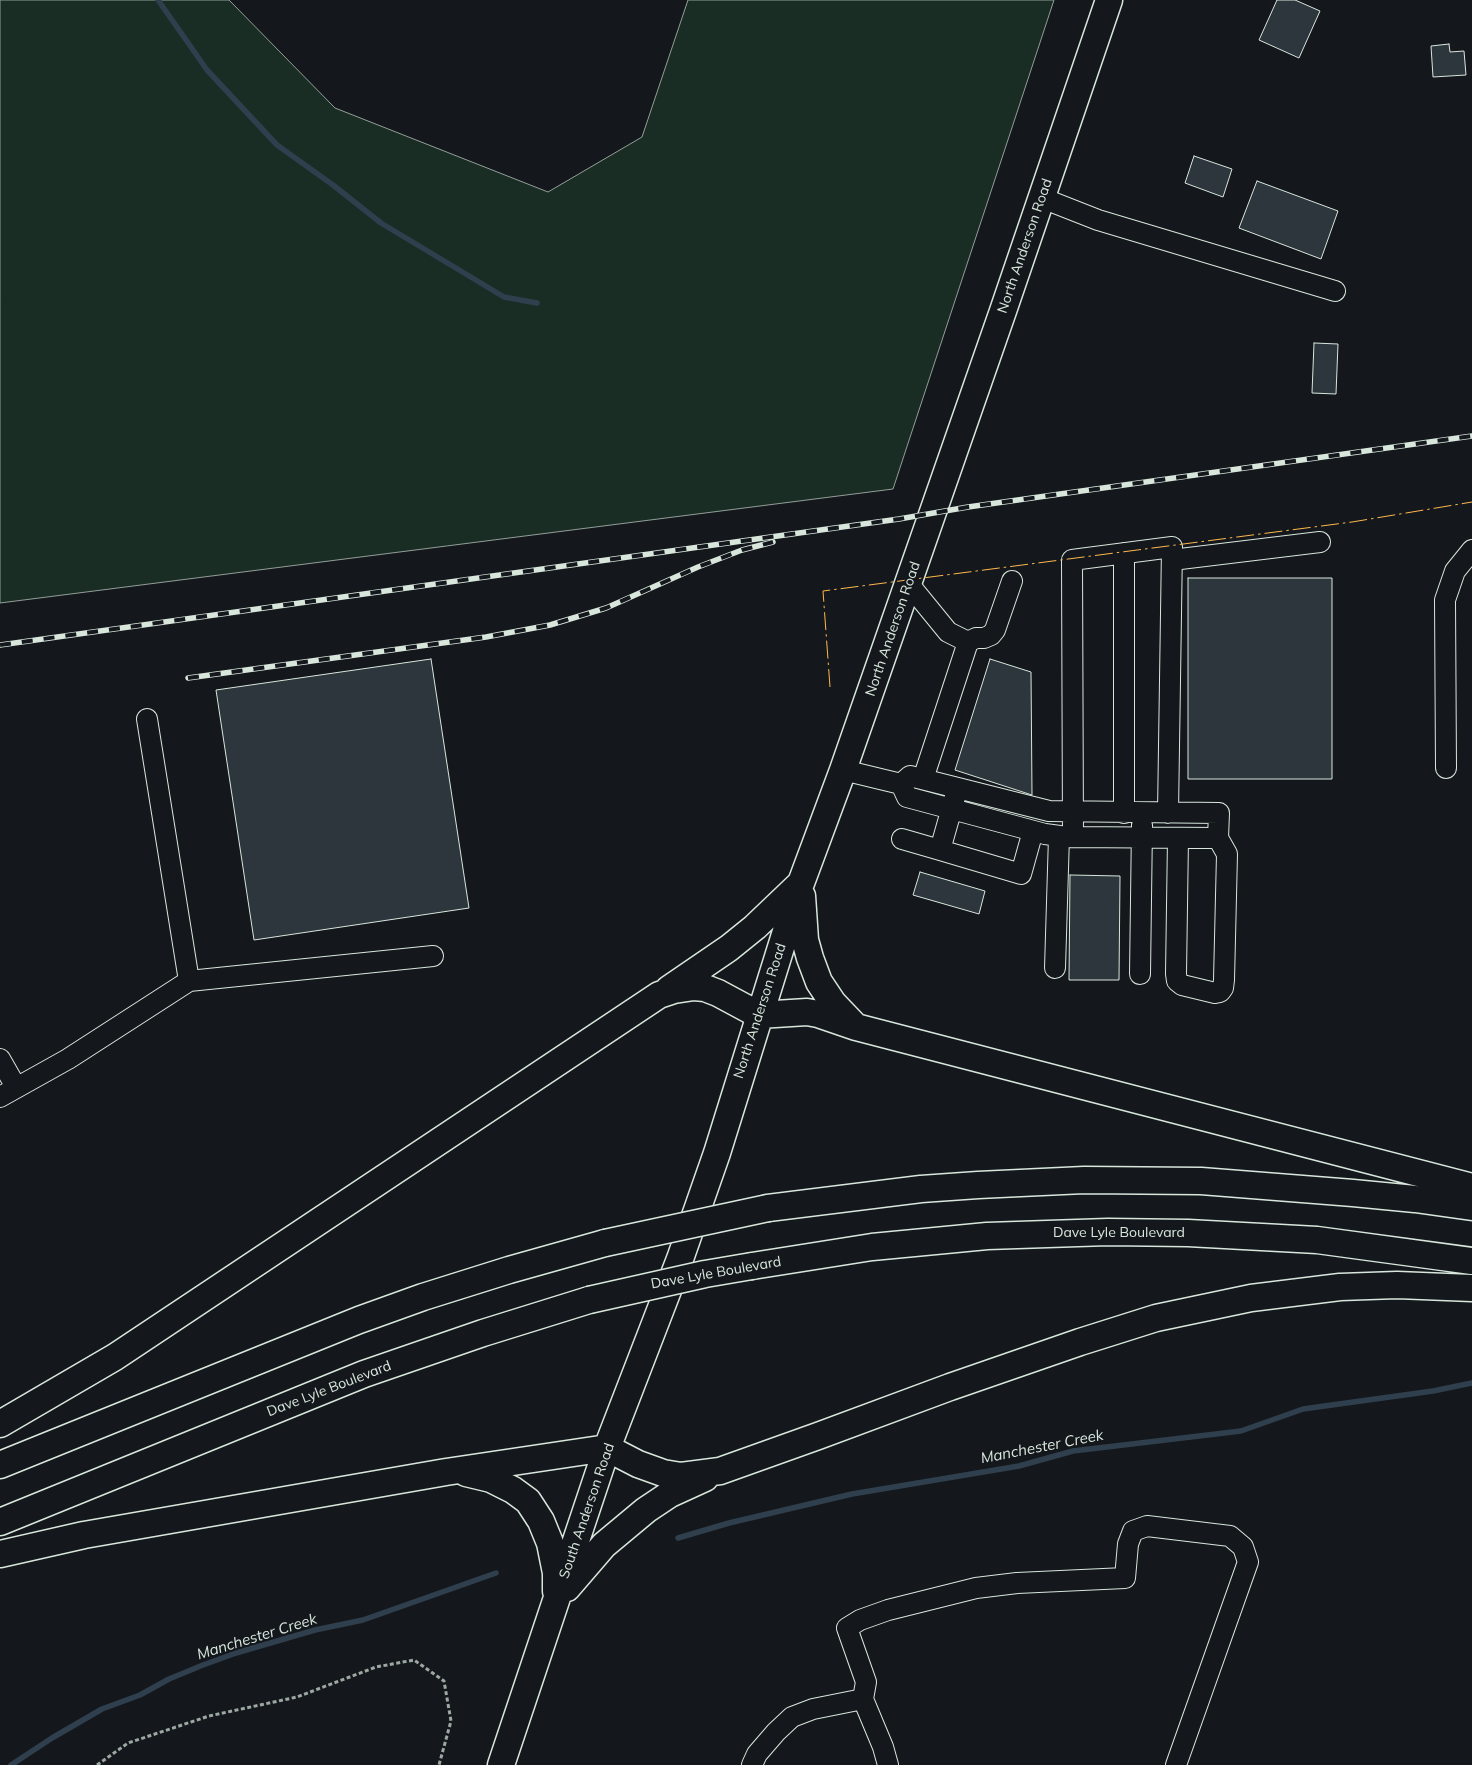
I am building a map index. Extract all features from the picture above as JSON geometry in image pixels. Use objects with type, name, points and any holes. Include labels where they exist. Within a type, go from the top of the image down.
[{"type":"main road","name":"North Anderson Road","points":[[680,1258],[716,1153],[801,883],[908,584],[1109,0]]},
{"type":"main road","points":[[0,1424],[115,1357],[703,966],[754,927],[801,883]]},
{"type":"main road","points":[[801,883],[803,923],[810,958],[819,982],[826,993],[856,1027]]},
{"type":"main road","points":[[659,995],[689,988],[705,988],[759,1015],[807,1012],[829,1017],[856,1027],[1472,1187]]},
{"type":"main road","points":[[0,1465],[223,1374],[423,1297],[605,1243],[768,1208],[921,1189],[978,1184],[1084,1180],[1201,1181],[1353,1193],[1472,1207]]},
{"type":"main road","name":"Dave Lyle Boulevard","points":[[0,1522],[364,1374],[483,1332],[589,1300],[705,1274],[935,1240],[987,1236],[1108,1232],[1188,1233],[1317,1240],[1472,1261]]},
{"type":"main road","name":"South Anderson Road","points":[[501,1765],[607,1448],[680,1258]]},
{"type":"main road","points":[[556,1602],[586,1564],[604,1545],[646,1510],[670,1494],[720,1471],[1080,1342],[1156,1318],[1251,1298],[1340,1287],[1397,1285],[1472,1288]]},
{"type":"main road","points":[[0,1554],[84,1536],[446,1472],[607,1448],[638,1464],[663,1473],[680,1476],[720,1471]]},
{"type":"main road","points":[[446,1472],[491,1478],[528,1501],[541,1521],[550,1543],[556,1573],[556,1602]]},
{"type":"lane","points":[[1042,198],[1098,220],[1335,291]]},
{"type":"lane","points":[[1055,968],[1066,836],[1073,812],[1072,560],[1124,553],[1172,554],[1320,542]]},
{"type":"lane","points":[[1446,768],[1444,600],[1455,571],[1472,550]]},
{"type":"lane","points":[[1124,553],[1133,813],[1142,837],[1140,974]]},
{"type":"lane","points":[[1168,813],[1172,554]]},
{"type":"lane","points":[[908,584],[948,632],[968,642],[991,635],[995,630],[1012,581]]},
{"type":"lane","points":[[923,779],[968,642]]},
{"type":"lane","points":[[148,719],[189,981]]},
{"type":"lane","points":[[843,770],[901,784]]},
{"type":"lane","points":[[901,784],[910,776],[1049,811],[1219,813],[1218,838],[1228,854],[1224,980],[1223,988],[1220,992],[1215,993],[1182,985],[1177,981],[1178,838]]},
{"type":"lane","points":[[901,784],[907,797],[1033,831],[1066,836],[1218,838]]},
{"type":"lane","points":[[940,850],[957,788]]},
{"type":"lane","points":[[902,840],[1021,874],[1033,831]]},
{"type":"lane","points":[[0,1059],[8,1092],[68,1059],[189,981],[433,956]]},
{"type":"lane","points":[[888,1765],[883,1747],[863,1699],[866,1682],[847,1628],[860,1620],[888,1610],[976,1588],[1017,1582],[1126,1578],[1128,1544],[1133,1531],[1147,1526],[1230,1536],[1243,1547],[1248,1562],[1176,1765]]},
{"type":"lane","points":[[752,1765],[757,1754],[792,1717],[813,1709],[863,1699]]},
{"type":"path","points":[[96,1765],[128,1742],[209,1716],[297,1697],[376,1667],[414,1660],[444,1681],[452,1721],[439,1765]]},
{"type":"green space","points":[[0,0],[229,0],[335,108],[548,192],[642,137],[688,0],[1054,0],[893,489],[0,603]]},
{"type":"building","points":[[1277,0],[1295,0],[1320,11],[1299,58],[1259,40]]},
{"type":"building","points":[[1449,44],[1450,52],[1464,51],[1466,75],[1433,77],[1431,46]]},
{"type":"building","points":[[1194,156],[1232,169],[1223,197],[1185,183]]},
{"type":"building","points":[[1257,181],[1338,211],[1321,259],[1239,228]]},
{"type":"building","points":[[1314,343],[1338,344],[1336,394],[1312,393]]},
{"type":"building","points":[[1188,578],[1332,578],[1332,779],[1188,779]]},
{"type":"building","points":[[431,659],[469,908],[254,940],[216,690]]},
{"type":"building","points":[[990,659],[1031,672],[1032,795],[955,770]]},
{"type":"building","points":[[920,872],[985,891],[979,914],[913,895]]},
{"type":"building","points":[[1070,875],[1120,876],[1119,980],[1069,980]]},
{"type":"waterway","points":[[158,0],[207,70],[277,145],[333,185],[381,223],[504,297],[537,303]]},
{"type":"waterway","name":"Manchester Creek","points":[[678,1538],[729,1523],[852,1494],[1019,1466],[1073,1451],[1241,1431],[1303,1409],[1433,1391],[1472,1383]]},
{"type":"waterway","name":"Manchester Creek","points":[[11,1765],[52,1738],[102,1709],[140,1695],[169,1679],[203,1665],[236,1653],[315,1630],[363,1620],[496,1573]]},
{"type":"railway","points":[[0,645],[899,519],[968,507],[1472,436]]},
{"type":"railway","points":[[188,678],[486,637],[550,625],[606,608],[698,567],[742,550],[773,542]]},
{"type":"power","points":[[830,687],[823,591],[1352,522],[1472,502]]}]
